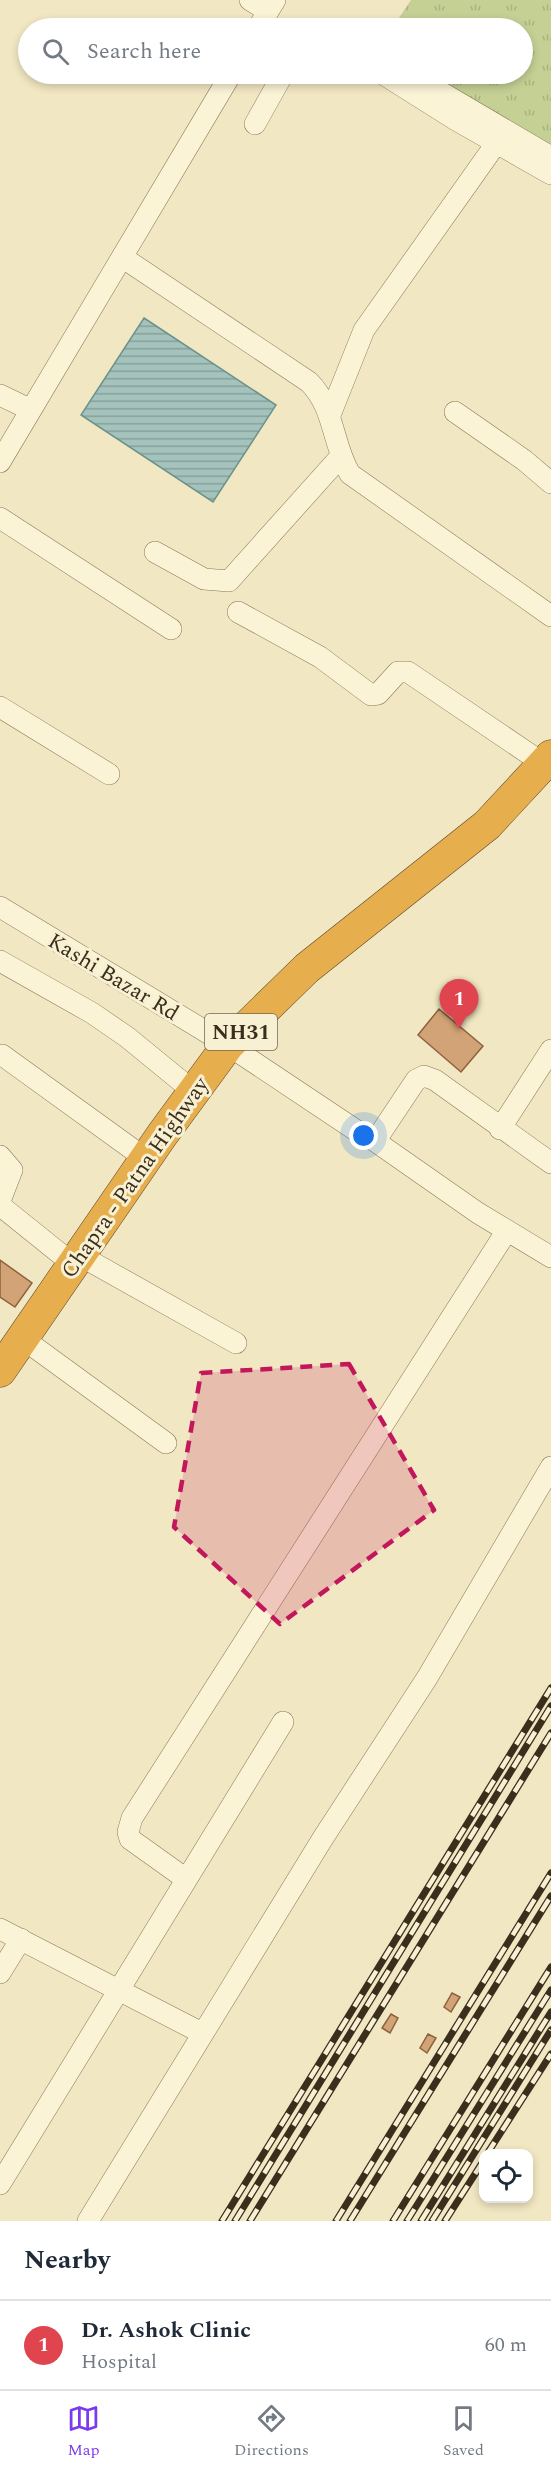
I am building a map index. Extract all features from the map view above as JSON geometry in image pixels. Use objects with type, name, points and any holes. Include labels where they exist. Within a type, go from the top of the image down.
[{"type":"highway","name":"Chapra - Patna Highway","points":[[0,1371],[193,1091],[228,1045],[307,968],[487,825],[546,767]]},
{"type":"street","points":[[250,0],[267,13]]},
{"type":"street","points":[[0,462],[225,84]]},
{"type":"street","points":[[255,124],[277,84]]},
{"type":"street","points":[[401,84],[501,138],[551,157]]},
{"type":"street","points":[[424,84],[551,174]]},
{"type":"street","points":[[330,415],[364,330],[501,138]]},
{"type":"street","points":[[122,257],[295,371],[316,390],[330,415],[341,456],[350,474],[551,616]]},
{"type":"street","points":[[0,395],[32,410]]},
{"type":"street","points":[[455,412],[524,460],[551,483]]},
{"type":"street","points":[[155,552],[204,579],[229,581],[341,456]]},
{"type":"street","points":[[0,518],[171,629]]},
{"type":"street","points":[[238,612],[321,657],[370,695],[378,694],[398,672],[408,672],[546,767]]},
{"type":"street","points":[[0,708],[109,774]]},
{"type":"street","name":"Kashi Bazar Rd","points":[[0,907],[228,1045],[372,1139],[506,1232],[551,1257]]},
{"type":"street","points":[[0,961],[92,1013],[127,1037],[193,1091]]},
{"type":"street","points":[[500,1129],[551,1050]]},
{"type":"street","points":[[2,1055],[146,1160]]},
{"type":"street","points":[[372,1139],[381,1133],[416,1080],[424,1076],[435,1080],[500,1129],[551,1163]]},
{"type":"street","points":[[0,1156],[12,1170],[0,1201],[2,1207],[76,1260],[236,1343]]},
{"type":"street","points":[[186,1879],[130,1839],[128,1833],[132,1818],[506,1232]]},
{"type":"street","points":[[22,1338],[166,1443]]},
{"type":"street","points":[[88,2221],[323,1838],[544,1497],[551,1467]]},
{"type":"street","points":[[0,2184],[283,1722]]},
{"type":"street","points":[[0,1929],[202,2034]]},
{"type":"street","points":[[0,1973],[21,1939]]},
{"type":"highlighted area","points":[[349,1364],[434,1510],[280,1624],[174,1527],[201,1373]]},
{"type":"green space","points":[[411,0],[551,0],[551,169],[414,84],[533,84],[533,18],[399,18]]},
{"type":"water","points":[[144,318],[276,405],[213,502],[81,415]]},
{"type":"building","points":[[439,1009],[483,1046],[461,1072],[418,1035]]},
{"type":"building","points":[[0,1260],[32,1283],[15,1307],[0,1297]]},
{"type":"building","points":[[452,1993],[460,1997],[451,2012],[444,2007]]},
{"type":"building","points":[[391,2014],[398,2018],[390,2033],[382,2028]]},
{"type":"building","points":[[428,2034],[436,2038],[427,2053],[420,2048]]},
{"type":"railway","points":[[222,2221],[551,1688]]},
{"type":"railway","points":[[235,2221],[551,1706]]},
{"type":"railway","points":[[250,2221],[551,1733]]},
{"type":"railway","points":[[336,2221],[551,1873]]},
{"type":"railway","points":[[350,2221],[551,1896]]},
{"type":"railway","points":[[393,2221],[551,1967]]},
{"type":"railway","points":[[407,2221],[551,1990]]},
{"type":"railway","points":[[421,2221],[551,2012]]},
{"type":"railway","points":[[432,2221],[551,2030]]},
{"type":"railway","points":[[490,2149],[551,2054]]},
{"type":"railway","points":[[445,2221],[479,2168]]},
{"type":"place","name":"Dr. Ashok Clinic","points":[[459,1029]]}]
